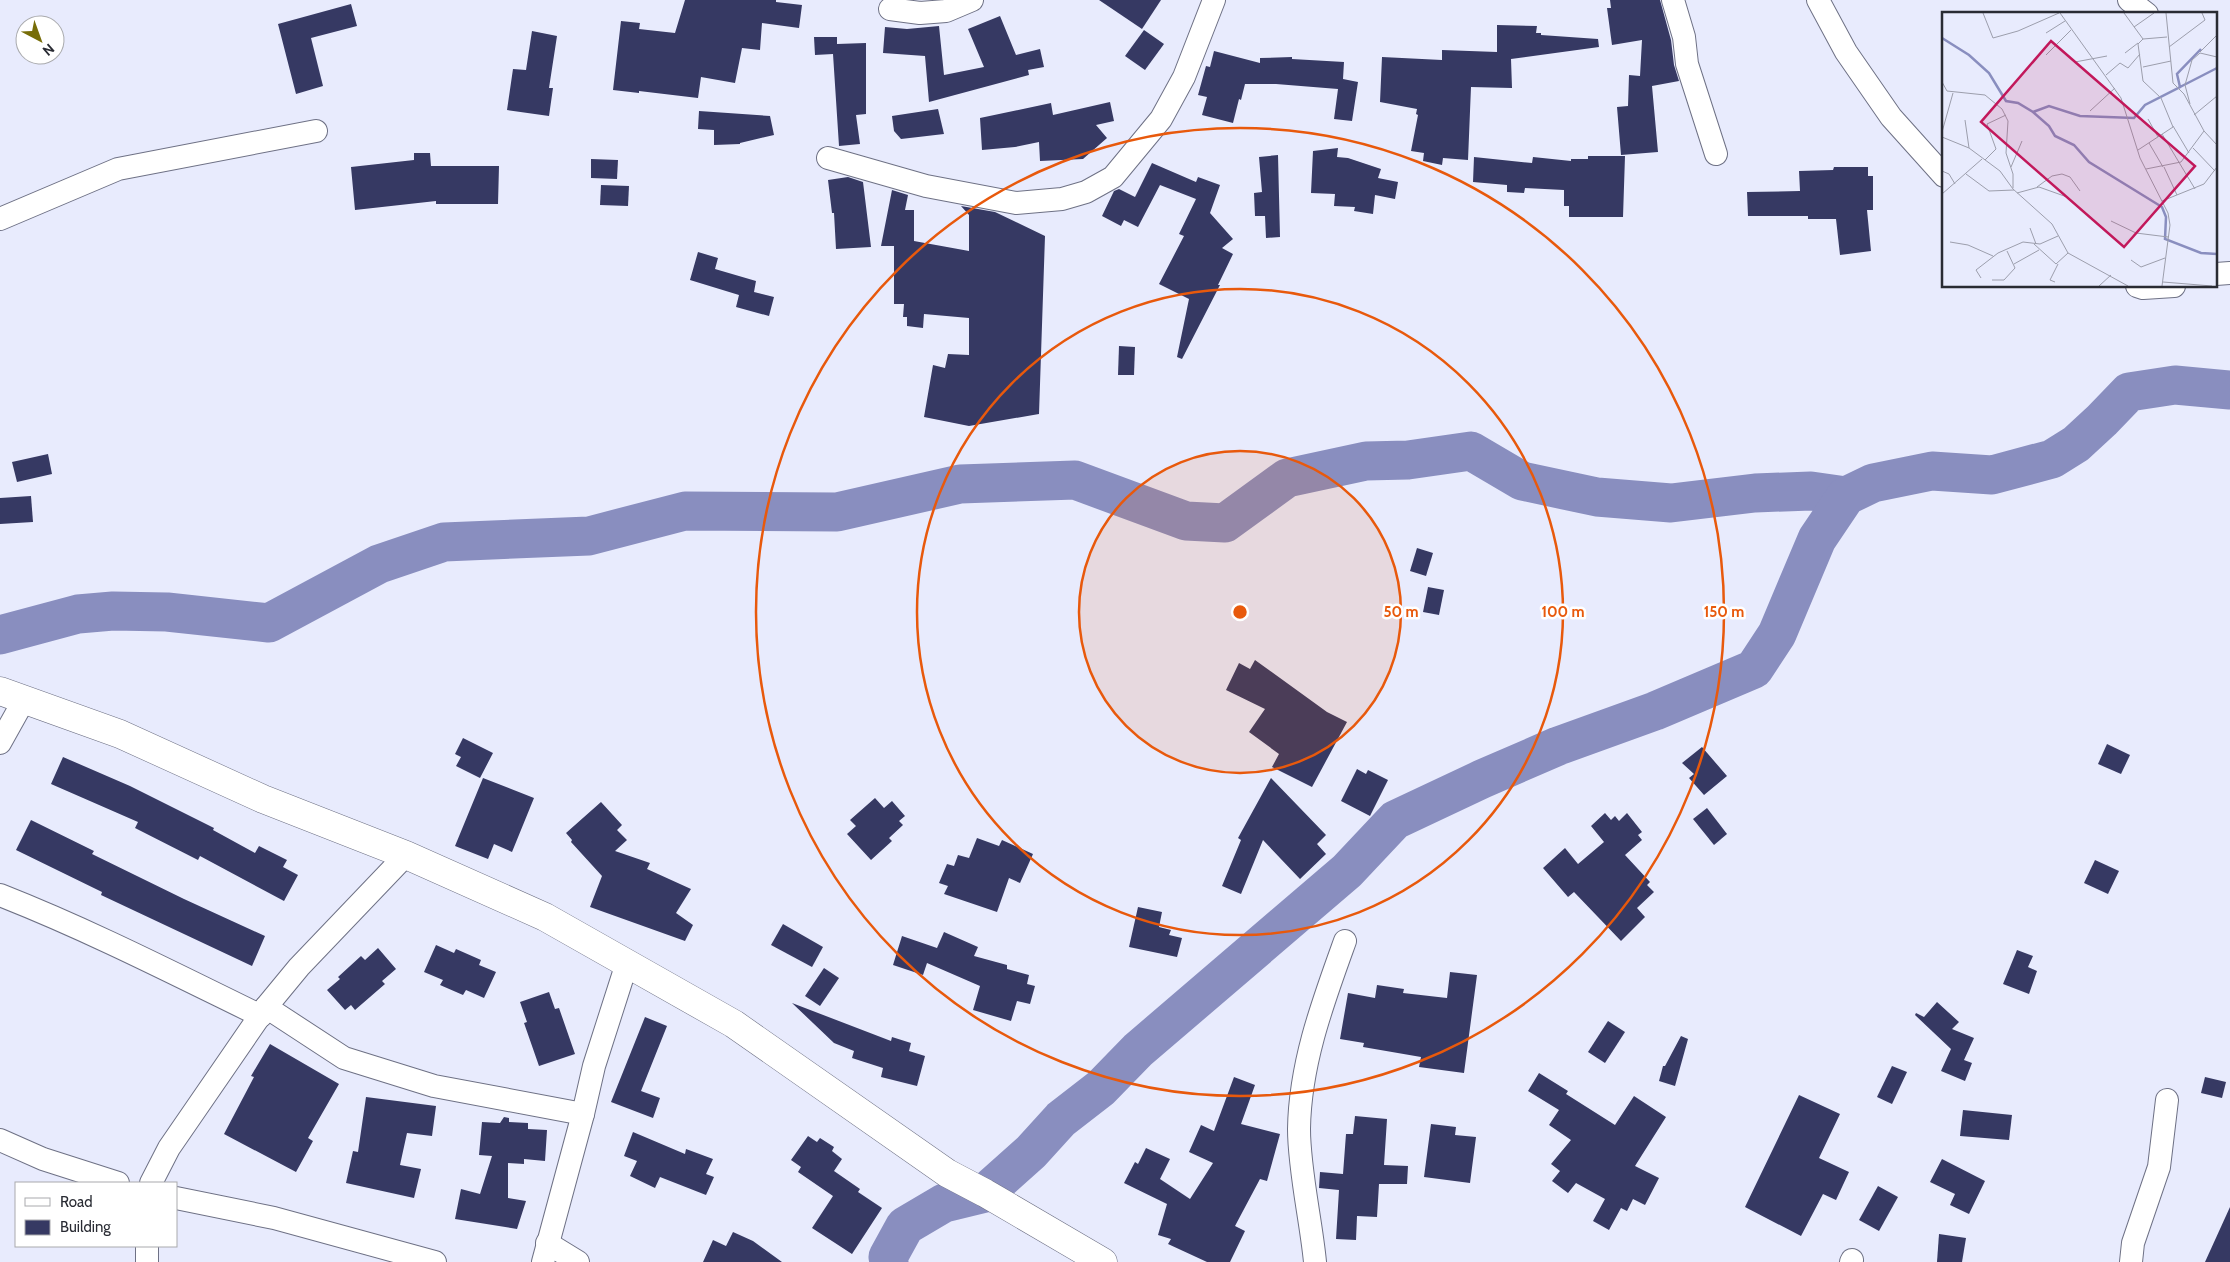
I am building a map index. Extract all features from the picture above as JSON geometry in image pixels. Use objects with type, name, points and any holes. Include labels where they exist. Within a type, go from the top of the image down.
[{"type":"street","points":[[890,9],[920,13],[946,11],[972,0]]},
{"type":"street","points":[[828,158],[926,186],[1016,203],[1062,199],[1086,192],[1113,177],[1161,119],[1184,77],[1214,0]]},
{"type":"street","points":[[1673,0],[1684,36],[1687,64],[1716,154]]},
{"type":"street","points":[[1818,0],[1846,52],[1892,117],[1942,174]]},
{"type":"street","points":[[2129,0],[2144,12]]},
{"type":"street","points":[[0,218],[118,169],[316,131]]},
{"type":"street","points":[[0,744],[12,696],[120,734],[264,798],[406,855],[545,917],[734,1024],[947,1173],[1103,1262]]},
{"type":"street","points":[[152,1182],[169,1148],[263,1012],[299,967],[406,855]]},
{"type":"street","points":[[0,895],[42,912],[263,1012],[344,1058],[434,1086],[583,1114]]},
{"type":"street","points":[[1316,1262],[1299,1131],[1302,1090],[1317,1021],[1345,941]]},
{"type":"street","points":[[578,1262],[545,1252],[583,1114],[594,1066],[627,963]]},
{"type":"street","points":[[2131,1262],[2133,1243],[2159,1167],[2167,1100]]},
{"type":"street","points":[[0,1140],[43,1160],[115,1182]]},
{"type":"street","points":[[178,1198],[274,1218],[435,1262]]},
{"type":"street","points":[[146,1262],[147,1247]]},
{"type":"building","points":[[685,0],[776,0],[776,2],[802,5],[799,28],[762,23],[760,50],[742,48],[735,83],[701,77],[698,98],[613,90],[621,21],[640,23],[639,29],[675,33]]},
{"type":"building","points":[[1099,0],[1161,0],[1142,29]]},
{"type":"building","points":[[1610,0],[1660,0],[1671,40],[1674,65],[1679,81],[1652,86],[1658,152],[1621,155],[1617,107],[1628,106],[1629,75],[1640,76],[1642,40],[1612,45],[1607,8],[1611,8]]},
{"type":"building","points":[[351,4],[357,26],[311,38],[323,86],[296,94],[278,24]]},
{"type":"building","points":[[1000,16],[1016,55],[1040,49],[1044,67],[1028,70],[1029,75],[929,102],[925,56],[883,53],[885,27],[907,29],[939,26],[944,75],[984,67],[968,29]]},
{"type":"building","points":[[1497,25],[1537,26],[1536,33],[1541,33],[1541,35],[1598,39],[1599,47],[1511,59],[1512,88],[1471,87],[1468,160],[1443,158],[1442,165],[1423,161],[1424,153],[1411,151],[1418,115],[1416,114],[1417,109],[1380,102],[1382,57],[1442,60],[1442,50],[1497,52]]},
{"type":"building","points":[[1144,30],[1164,44],[1145,70],[1125,56]]},
{"type":"building","points":[[532,31],[557,36],[549,88],[553,88],[549,116],[507,110],[513,69],[526,70]]},
{"type":"building","points":[[814,37],[837,37],[837,44],[866,43],[866,114],[856,115],[860,144],[839,146],[833,54],[815,55]]},
{"type":"building","points":[[1214,51],[1260,63],[1260,58],[1292,57],[1292,59],[1344,62],[1343,79],[1358,82],[1352,121],[1334,119],[1338,89],[1276,84],[1245,84],[1233,123],[1202,115],[1207,97],[1198,95],[1206,66],[1210,67]]},
{"type":"building","points":[[1110,102],[1114,121],[1096,125],[1107,138],[1083,159],[1040,161],[1039,142],[1015,147],[982,150],[980,118],[1051,103],[1053,115]]},
{"type":"building","points":[[938,109],[944,134],[901,139],[894,131],[892,116]]},
{"type":"building","points":[[699,111],[770,116],[774,135],[740,144],[714,145],[714,130],[698,129]]},
{"type":"building","points":[[1338,148],[1337,157],[1348,158],[1381,169],[1378,178],[1398,182],[1395,199],[1375,195],[1373,214],[1354,211],[1355,207],[1334,206],[1335,194],[1311,193],[1313,151]]},
{"type":"building","points":[[414,153],[430,153],[431,166],[499,166],[498,204],[436,204],[436,201],[355,210],[351,167],[414,160]]},
{"type":"building","points":[[1278,155],[1280,237],[1266,238],[1265,216],[1255,216],[1254,193],[1262,192],[1259,157]]},
{"type":"building","points":[[1588,156],[1625,156],[1623,217],[1569,217],[1569,206],[1564,206],[1564,190],[1525,188],[1524,193],[1507,192],[1507,185],[1473,182],[1474,157],[1532,163],[1533,157],[1571,161],[1571,159],[1588,159]]},
{"type":"building","points":[[591,159],[618,160],[617,179],[591,178]]},
{"type":"building","points":[[1152,163],[1196,182],[1198,177],[1220,185],[1210,213],[1233,239],[1222,248],[1233,254],[1218,285],[1220,285],[1182,359],[1177,357],[1189,299],[1159,284],[1184,236],[1179,234],[1196,199],[1160,185],[1138,227],[1124,220],[1121,226],[1102,216],[1114,191],[1119,189],[1135,197]]},
{"type":"building","points":[[1834,167],[1868,167],[1868,176],[1873,176],[1873,210],[1867,210],[1871,251],[1840,255],[1836,219],[1808,219],[1808,216],[1748,216],[1747,192],[1800,191],[1799,171],[1833,170]]},
{"type":"building","points":[[848,177],[863,182],[871,247],[836,249],[834,213],[832,213],[828,180]]},
{"type":"building","points":[[601,185],[629,186],[628,206],[600,205]]},
{"type":"building","points":[[892,190],[908,195],[905,210],[914,210],[914,241],[969,251],[969,215],[961,206],[995,212],[1045,236],[1039,414],[969,426],[924,417],[933,365],[945,368],[948,354],[969,355],[969,318],[924,314],[923,328],[907,326],[907,317],[903,317],[904,304],[894,304],[894,246],[881,246]]},
{"type":"building","points":[[698,252],[718,258],[715,269],[756,281],[754,292],[774,297],[769,316],[736,307],[739,295],[690,280]]},
{"type":"building","points":[[1119,346],[1135,347],[1134,375],[1118,375]]},
{"type":"building","points":[[48,454],[52,474],[17,482],[12,462]]},
{"type":"building","points":[[31,496],[33,522],[0,524],[0,498]]},
{"type":"building","points":[[1417,548],[1433,553],[1426,576],[1410,571]]},
{"type":"building","points":[[1428,587],[1444,590],[1439,615],[1423,612]]},
{"type":"building","points":[[1255,660],[1327,712],[1347,722],[1312,787],[1272,767],[1279,754],[1249,732],[1265,709],[1226,690],[1239,663],[1250,669]]},
{"type":"building","points":[[463,738],[493,753],[480,778],[456,766],[461,757],[455,754]]},
{"type":"building","points":[[2107,744],[2130,755],[2121,774],[2098,764]]},
{"type":"building","points":[[1702,747],[1727,776],[1704,795],[1689,778],[1694,774],[1682,763]]},
{"type":"building","points":[[63,757],[130,786],[214,828],[213,830],[255,853],[259,846],[287,860],[283,867],[298,875],[284,901],[200,856],[198,860],[135,828],[138,822],[51,784]]},
{"type":"building","points":[[1357,769],[1366,774],[1368,770],[1388,780],[1370,816],[1341,801]]},
{"type":"building","points":[[483,778],[534,798],[512,852],[494,844],[488,859],[455,846]]},
{"type":"building","points":[[1271,778],[1326,835],[1317,844],[1326,854],[1300,879],[1263,840],[1241,894],[1222,886],[1241,840],[1238,838]]},
{"type":"building","points":[[875,798],[884,808],[892,801],[905,816],[899,821],[903,825],[889,838],[892,841],[871,860],[847,834],[856,826],[850,820]]},
{"type":"building","points":[[601,802],[622,825],[617,830],[627,840],[615,851],[650,863],[647,869],[691,889],[676,913],[693,925],[685,941],[590,907],[602,876],[571,842],[572,840],[566,833]]},
{"type":"building","points":[[1707,808],[1727,834],[1714,845],[1693,819]]},
{"type":"building","points":[[1605,813],[1611,820],[1615,816],[1619,821],[1627,813],[1642,832],[1638,835],[1642,840],[1625,855],[1650,882],[1647,885],[1654,892],[1637,908],[1645,917],[1621,941],[1574,892],[1568,897],[1543,868],[1565,848],[1578,864],[1604,842],[1591,826]]},
{"type":"building","points":[[31,820],[94,851],[92,854],[265,936],[252,966],[101,895],[102,892],[16,850]]},
{"type":"building","points":[[977,838],[999,846],[1002,840],[1033,854],[1020,883],[1009,878],[997,912],[944,894],[948,886],[939,883],[947,864],[954,866],[958,855],[969,858]]},
{"type":"building","points":[[2095,860],[2119,871],[2108,894],[2084,883]]},
{"type":"building","points":[[1138,907],[1162,912],[1159,927],[1171,930],[1169,935],[1182,938],[1177,957],[1129,947]]},
{"type":"building","points":[[783,924],[823,947],[812,967],[771,945]]},
{"type":"building","points":[[944,932],[978,947],[974,956],[1007,965],[1007,969],[1029,975],[1027,984],[1035,986],[1030,1004],[1017,1001],[1011,1021],[973,1010],[980,986],[927,963],[923,975],[893,965],[902,936],[937,948]]},
{"type":"building","points":[[436,945],[454,953],[456,949],[481,960],[479,965],[496,972],[484,998],[466,990],[463,995],[440,985],[443,980],[424,972]]},
{"type":"building","points":[[378,948],[396,969],[382,981],[385,984],[355,1010],[351,1005],[345,1010],[327,990],[361,956],[365,960]]},
{"type":"building","points":[[2017,950],[2033,956],[2028,967],[2037,971],[2029,994],[2003,984]]},
{"type":"building","points":[[824,968],[839,978],[820,1006],[805,996]]},
{"type":"building","points":[[1450,972],[1477,975],[1464,1073],[1419,1067],[1421,1057],[1363,1047],[1364,1043],[1340,1039],[1348,993],[1375,998],[1377,985],[1404,989],[1403,993],[1447,998]]},
{"type":"building","points":[[549,992],[555,1009],[559,1008],[575,1054],[539,1066],[524,1023],[527,1022],[520,1002]]},
{"type":"building","points":[[1937,1002],[1959,1022],[1952,1029],[1974,1038],[1964,1060],[1972,1063],[1965,1081],[1941,1071],[1951,1049],[1915,1015],[1916,1013],[1924,1017]]},
{"type":"building","points":[[792,1003],[891,1041],[892,1037],[911,1043],[909,1051],[925,1056],[917,1086],[881,1077],[883,1068],[852,1058],[854,1051],[834,1043]]},
{"type":"building","points":[[645,1017],[667,1026],[641,1091],[660,1098],[653,1118],[611,1102]]},
{"type":"building","points":[[1608,1021],[1625,1032],[1605,1063],[1588,1052]]},
{"type":"building","points":[[1681,1036],[1688,1039],[1675,1086],[1659,1081],[1663,1066],[1665,1066]]},
{"type":"building","points":[[270,1044],[339,1084],[308,1138],[313,1141],[296,1172],[224,1134],[254,1077],[251,1076]]},
{"type":"building","points":[[1892,1066],[1907,1072],[1892,1104],[1877,1097]]},
{"type":"building","points":[[1539,1073],[1568,1091],[1566,1094],[1615,1125],[1634,1096],[1666,1117],[1635,1166],[1659,1178],[1645,1205],[1633,1199],[1627,1211],[1621,1208],[1609,1230],[1593,1221],[1605,1199],[1576,1183],[1568,1193],[1552,1181],[1560,1171],[1551,1164],[1571,1140],[1549,1125],[1559,1110],[1528,1091]]},
{"type":"building","points":[[1234,1077],[1255,1085],[1241,1124],[1280,1134],[1267,1181],[1260,1179],[1235,1226],[1245,1231],[1230,1262],[1207,1262],[1168,1244],[1171,1239],[1158,1235],[1167,1204],[1124,1183],[1135,1162],[1138,1164],[1146,1148],[1170,1159],[1160,1179],[1190,1199],[1213,1163],[1189,1152],[1201,1125],[1214,1131]]},
{"type":"building","points":[[2205,1077],[2226,1082],[2222,1098],[2201,1093]]},
{"type":"building","points":[[1799,1095],[1840,1114],[1819,1158],[1849,1172],[1836,1200],[1823,1194],[1801,1236],[1745,1207]]},
{"type":"building","points":[[366,1097],[436,1106],[432,1136],[407,1133],[400,1165],[421,1169],[414,1198],[346,1183],[353,1151],[358,1152]]},
{"type":"building","points":[[1963,1110],[2012,1115],[2009,1140],[1960,1136]]},
{"type":"building","points":[[1355,1116],[1387,1119],[1384,1165],[1408,1166],[1407,1184],[1379,1184],[1377,1217],[1357,1216],[1356,1240],[1336,1239],[1339,1190],[1319,1188],[1320,1172],[1343,1174],[1346,1134],[1353,1134]]},
{"type":"building","points":[[504,1117],[509,1118],[509,1122],[528,1123],[528,1129],[547,1130],[545,1161],[524,1159],[524,1164],[508,1163],[508,1198],[526,1201],[517,1229],[455,1219],[461,1189],[480,1194],[492,1156],[479,1155],[482,1122],[500,1123]]},
{"type":"building","points":[[1431,1124],[1456,1127],[1455,1135],[1476,1137],[1470,1183],[1424,1177]]},
{"type":"building","points":[[633,1132],[685,1154],[686,1149],[713,1159],[706,1174],[714,1177],[706,1195],[660,1177],[655,1188],[630,1176],[637,1161],[624,1156]]},
{"type":"building","points":[[808,1136],[817,1142],[820,1138],[834,1147],[832,1151],[842,1159],[834,1171],[860,1189],[858,1192],[882,1208],[852,1254],[812,1228],[833,1196],[798,1172],[801,1167],[791,1160]]},
{"type":"building","points":[[1942,1159],[1985,1181],[1969,1214],[1950,1205],[1955,1194],[1930,1182]]},
{"type":"building","points":[[1878,1186],[1898,1197],[1879,1231],[1859,1220]]},
{"type":"building","points":[[2230,1207],[2230,1262],[2205,1262]]},
{"type":"building","points":[[733,1232],[753,1241],[782,1262],[703,1262],[713,1240],[726,1246]]},
{"type":"building","points":[[1939,1234],[1966,1238],[1962,1262],[1937,1262]]},
{"type":"waterway","points":[[889,1262],[888,1257],[905,1226],[944,1203],[985,1193],[1031,1152],[1061,1119],[1101,1088],[1138,1050],[1347,871],[1395,820],[1558,746],[1655,711],[1754,669],[1777,634],[1817,539],[1846,496],[1873,483],[1932,471],[1992,475],[2052,459],[2076,444],[2129,392],[2175,385],[2230,390]]},
{"type":"waterway","points":[[0,635],[78,614],[113,611],[167,612],[269,623],[379,564],[444,542],[589,536],[685,511],[837,512],[960,484],[1075,480],[1186,521],[1225,523],[1287,478],[1366,461],[1408,460],[1471,451],[1522,481],[1597,497],[1671,503],[1755,493],[1811,491],[1846,496]]}]
